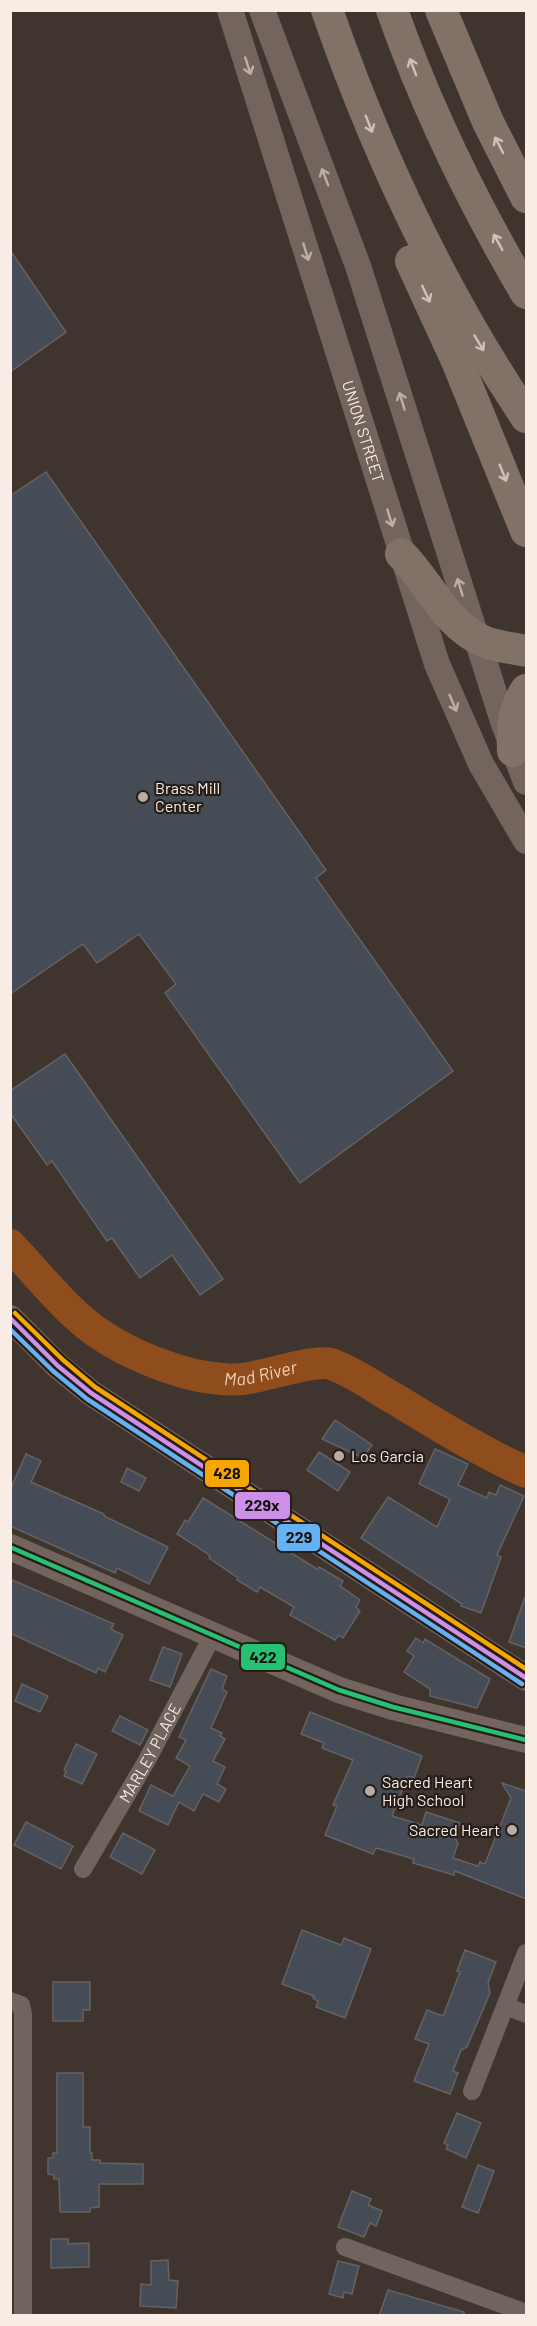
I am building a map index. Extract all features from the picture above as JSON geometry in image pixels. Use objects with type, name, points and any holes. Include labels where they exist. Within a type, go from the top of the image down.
[{"type":"highway","points":[[327,10],[361,104],[402,199],[462,313],[526,417]]},
{"type":"highway","points":[[392,10],[416,76],[445,142],[526,293]]},
{"type":"highway","points":[[441,10],[483,112],[526,197]]},
{"type":"highway","points":[[402,199],[401,230],[405,250],[457,361],[526,531]]},
{"type":"highway","points":[[401,554],[421,576],[453,620],[476,638],[498,646],[526,651]]},
{"type":"highway","points":[[513,750],[512,729],[515,712],[526,690]]},
{"type":"main road","name":"UNION STREET","points":[[230,10],[434,654],[459,717],[485,772],[526,841]]},
{"type":"main road","points":[[262,10],[358,266],[476,638],[526,782]]},
{"type":"main road","points":[[10,1318],[58,1366],[91,1393],[526,1678]]},
{"type":"main road","points":[[10,1547],[339,1690],[370,1701],[526,1740]]},
{"type":"street","name":"MARLEY PLACE","points":[[83,1869],[146,1762],[213,1635]]},
{"type":"street","points":[[472,2091],[526,1953]]},
{"type":"street","points":[[15,2002],[23,2014],[22,2316]]},
{"type":"street","points":[[506,2006],[526,2014]]},
{"type":"street","points":[[345,2247],[526,2313]]},
{"type":"building","points":[[10,250],[66,332],[10,372]]},
{"type":"building","name":"Brass Mill Center","points":[[46,472],[326,870],[316,878],[453,1071],[300,1183],[165,993],[176,984],[139,934],[97,963],[83,944],[10,994],[10,496]]},
{"type":"building","points":[[65,1054],[223,1279],[200,1295],[172,1255],[140,1278],[112,1238],[107,1241],[52,1161],[47,1165],[10,1113],[10,1091]]},
{"type":"building","points":[[335,1420],[372,1445],[363,1458],[322,1439]]},
{"type":"building","points":[[435,1449],[468,1464],[458,1485],[487,1498],[489,1492],[496,1495],[500,1485],[524,1496],[497,1555],[501,1557],[481,1613],[461,1606],[462,1604],[361,1538],[388,1497],[437,1527],[450,1499],[419,1484]]},
{"type":"building","points":[[319,1452],[350,1472],[338,1491],[307,1470]]},
{"type":"building","points":[[26,1454],[41,1461],[31,1482],[104,1514],[168,1547],[149,1584],[117,1568],[115,1573],[10,1526],[10,1490]]},
{"type":"building","points":[[127,1468],[146,1478],[139,1491],[121,1482]]},
{"type":"building","points":[[203,1498],[317,1569],[319,1567],[343,1581],[340,1586],[360,1600],[356,1607],[360,1611],[343,1638],[339,1635],[335,1640],[290,1615],[294,1607],[260,1587],[257,1592],[237,1580],[238,1578],[209,1558],[210,1556],[205,1552],[177,1534],[185,1520],[188,1522]]},
{"type":"building","points":[[10,1579],[114,1624],[111,1629],[123,1635],[105,1672],[98,1668],[96,1673],[10,1633]]},
{"type":"building","points":[[526,1598],[526,1648],[509,1642]]},
{"type":"building","points":[[416,1638],[423,1643],[425,1639],[490,1679],[477,1708],[430,1696],[430,1689],[404,1672],[414,1656],[407,1651]]},
{"type":"building","points":[[163,1647],[182,1654],[170,1687],[150,1680]]},
{"type":"building","points":[[211,1669],[227,1676],[222,1689],[227,1692],[211,1728],[222,1733],[220,1736],[225,1739],[213,1761],[225,1767],[217,1784],[226,1789],[219,1802],[203,1794],[194,1811],[179,1802],[168,1825],[139,1811],[151,1785],[173,1796],[190,1766],[176,1758],[186,1740],[179,1737]]},
{"type":"building","points":[[22,1684],[48,1696],[40,1712],[15,1701]]},
{"type":"building","points":[[310,1712],[422,1756],[414,1778],[408,1776],[392,1816],[422,1825],[426,1812],[460,1823],[455,1838],[458,1843],[453,1858],[478,1866],[480,1862],[485,1864],[511,1798],[502,1783],[526,1791],[526,1899],[455,1871],[454,1875],[413,1863],[414,1859],[376,1848],[373,1854],[325,1835],[337,1806],[333,1805],[353,1760],[322,1748],[324,1743],[301,1734]]},
{"type":"building","points":[[120,1716],[148,1730],[140,1745],[112,1731]]},
{"type":"building","points":[[76,1744],[97,1754],[82,1784],[64,1776],[66,1771],[64,1770]]},
{"type":"building","points":[[26,1822],[73,1846],[61,1869],[14,1845]]},
{"type":"building","points":[[123,1833],[155,1850],[142,1874],[110,1857]]},
{"type":"building","points":[[302,1930],[341,1945],[344,1938],[371,1949],[345,2018],[316,2007],[318,2001],[313,1998],[314,1996],[282,1984]]},
{"type":"building","points":[[465,1950],[496,1962],[488,1983],[490,1993],[467,2047],[461,2050],[453,2071],[458,2073],[450,2094],[414,2081],[429,2044],[415,2039],[427,2010],[443,2016],[460,1972],[457,1971]]},
{"type":"building","points":[[53,1982],[90,1982],[90,2010],[83,2010],[83,2021],[53,2021]]},
{"type":"building","points":[[57,2073],[83,2073],[83,2127],[90,2127],[92,2160],[100,2160],[100,2163],[143,2164],[143,2184],[99,2184],[99,2207],[90,2208],[90,2212],[60,2212],[59,2179],[54,2179],[54,2175],[48,2174],[48,2158],[53,2158],[53,2153],[57,2153]]},
{"type":"building","points":[[457,2113],[481,2123],[466,2158],[446,2149],[448,2145],[444,2143]]},
{"type":"building","points":[[478,2165],[494,2171],[478,2213],[462,2207]]},
{"type":"building","points":[[352,2191],[371,2199],[368,2205],[382,2211],[376,2226],[370,2223],[364,2237],[338,2227]]},
{"type":"building","points":[[51,2239],[68,2239],[68,2244],[89,2243],[89,2267],[51,2268]]},
{"type":"building","points":[[168,2260],[169,2280],[178,2281],[176,2308],[140,2306],[141,2284],[151,2285],[151,2261]]},
{"type":"building","points":[[338,2261],[359,2266],[352,2294],[344,2292],[343,2298],[329,2294]]},
{"type":"building","points":[[388,2290],[464,2312],[464,2316],[379,2316]]},
{"type":"waterway","name":"Mad River","points":[[10,1245],[52,1292],[95,1331],[156,1363],[200,1376],[222,1379],[251,1378],[301,1366],[331,1364],[356,1375],[476,1447],[526,1472]]},
{"type":"transit line","name":"428","points":[[15,1313],[63,1360],[95,1387],[526,1669]]},
{"type":"transit line","name":"229x","points":[[10,1318],[58,1366],[91,1393],[526,1678]]},
{"type":"transit line","name":"229","points":[[10,1329],[53,1371],[87,1399],[522,1684]]},
{"type":"transit line","name":"422","points":[[10,1547],[339,1690],[393,1707],[526,1740]]},
{"type":"place","name":"Brass Mill Center","points":[[143,797]]},
{"type":"place","name":"Los Garcia","points":[[339,1456]]},
{"type":"place","name":"Sacred Heart High School","points":[[370,1791]]},
{"type":"place","name":"Sacred Heart","points":[[512,1830]]}]
